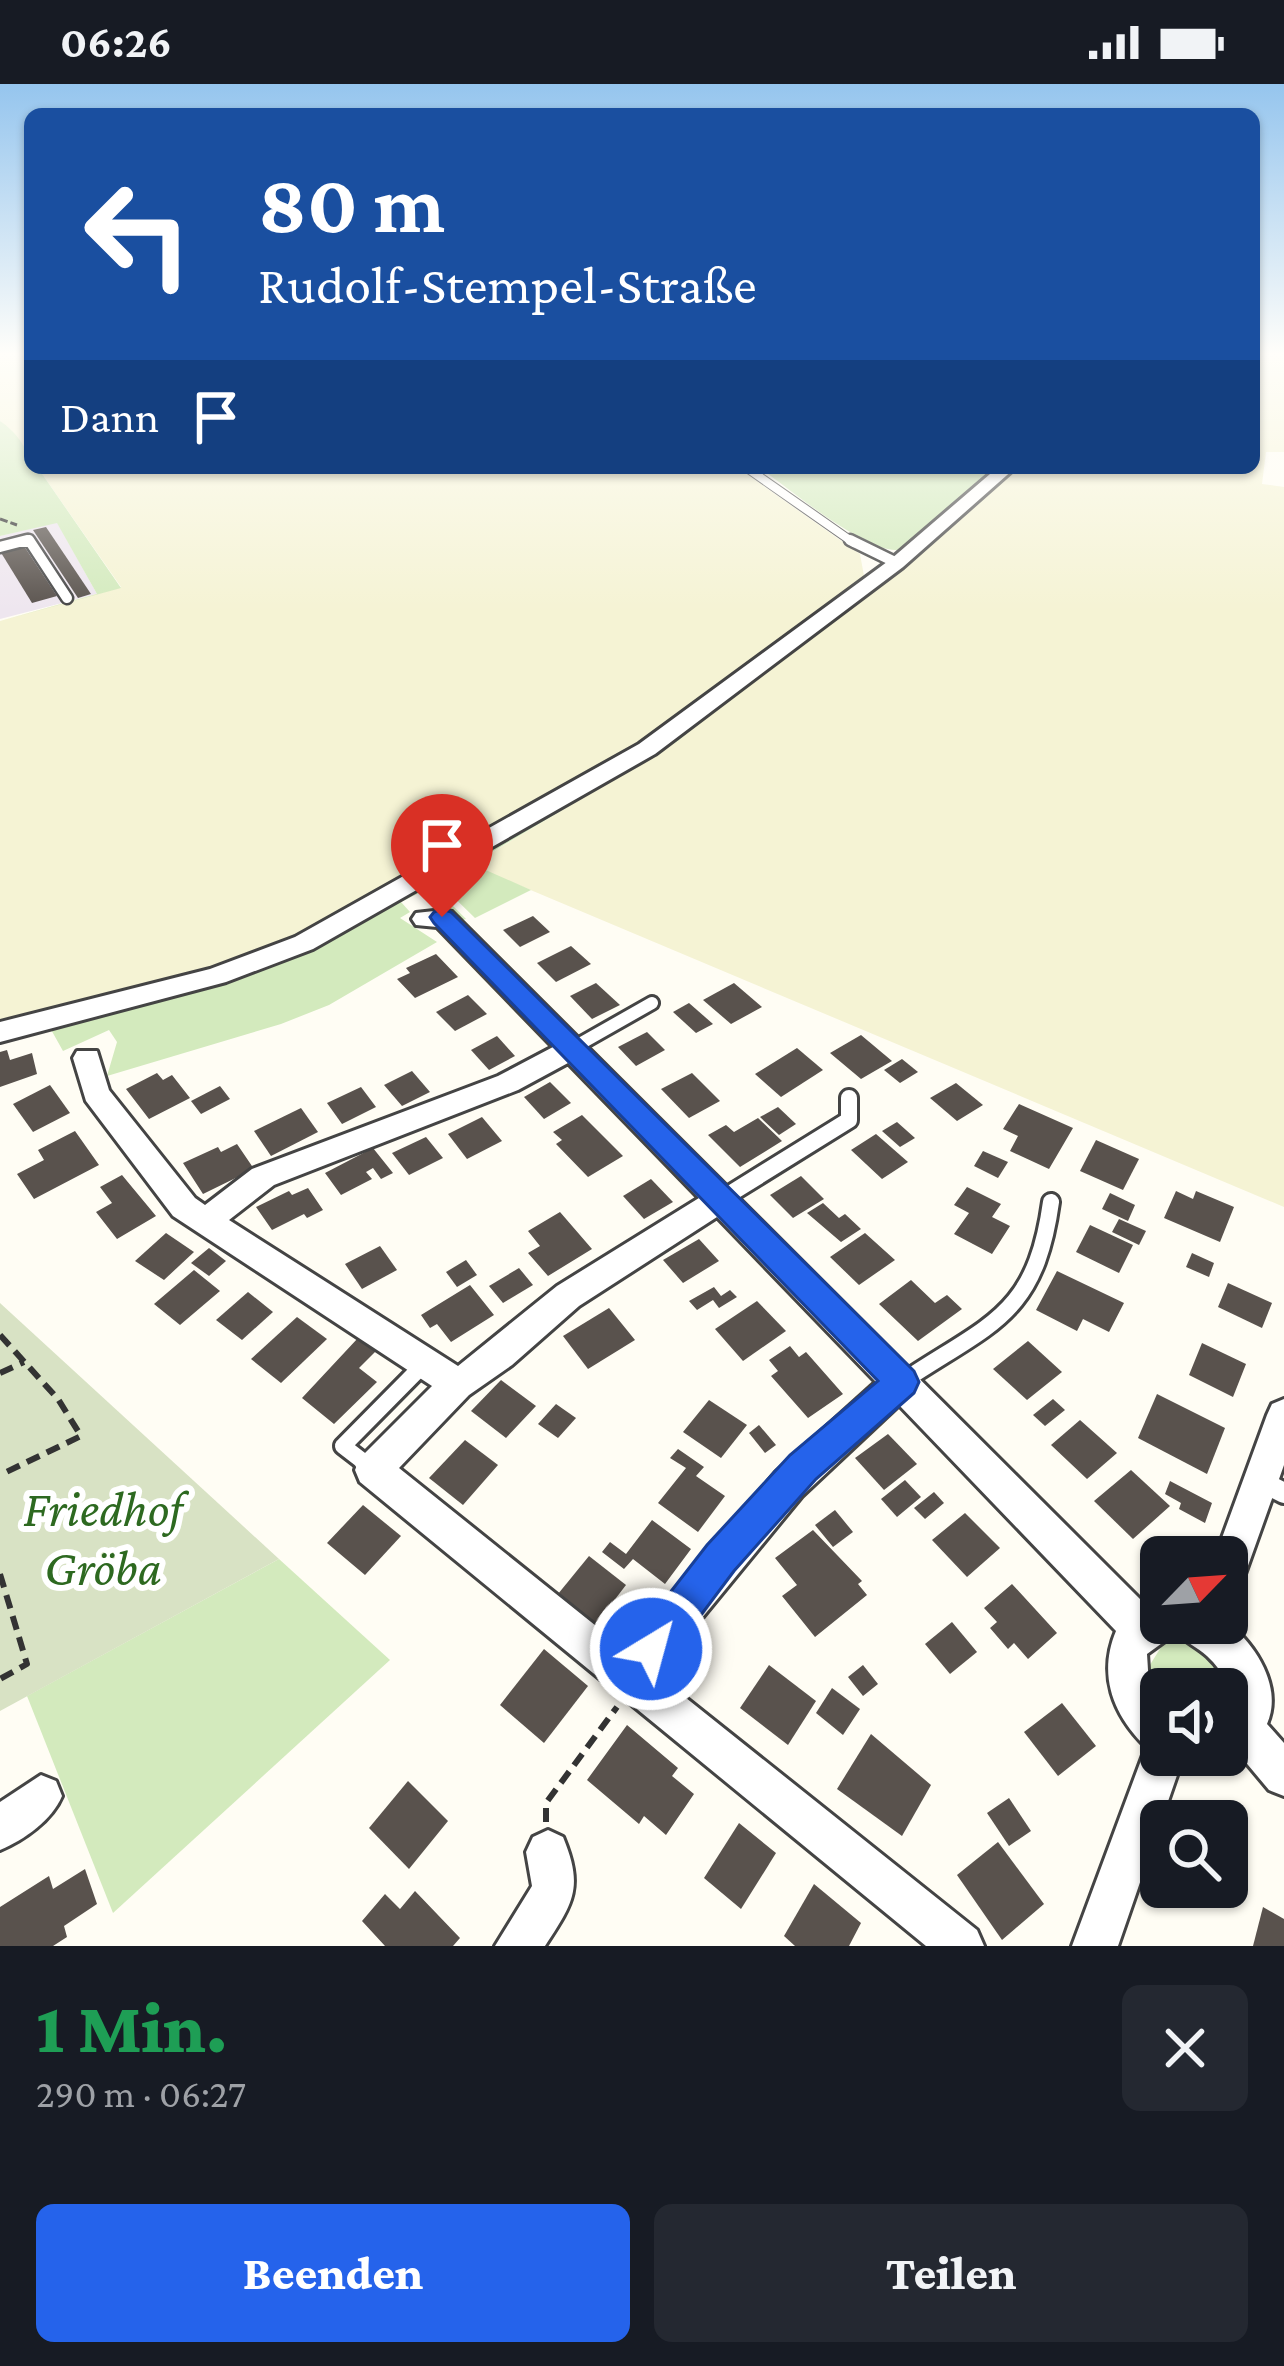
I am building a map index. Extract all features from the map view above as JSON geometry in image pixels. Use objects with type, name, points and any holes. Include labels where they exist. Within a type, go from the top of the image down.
[{"type":"street","points":[[0,1033],[145,997],[304,944],[618,767],[897,563],[999,474]]},
{"type":"street","points":[[425,919],[442,917],[902,1382],[1140,1614]]},
{"type":"street","points":[[206,1221],[236,1194],[282,1168],[508,1083],[571,1049]]},
{"type":"street","points":[[87,1058],[96,1093],[184,1208],[441,1373]]},
{"type":"street","points":[[720,1200],[441,1373],[373,1470],[961,1946]]},
{"type":"street","points":[[631,1682],[721,1558],[803,1467],[902,1382]]},
{"type":"street","points":[[1247,1536],[1272,1487],[1284,1415]]},
{"type":"street","points":[[1140,1633],[1131,1640],[1124,1672],[1140,1710]]},
{"type":"street","points":[[1248,1677],[1248,1720]]},
{"type":"street","points":[[1248,1747],[1284,1775]]},
{"type":"street","points":[[1095,1946],[1155,1776]]},
{"type":"street","points":[[0,1829],[41,1796]]},
{"type":"street","points":[[518,1946],[555,1891],[548,1852]]},
{"type":"lane","points":[[756,474],[858,546],[897,563]]},
{"type":"lane","points":[[0,548],[29,540],[67,598]]},
{"type":"lane","points":[[571,1049],[652,1003]]},
{"type":"lane","points":[[720,1200],[849,1120],[849,1097]]},
{"type":"lane","points":[[902,1382],[1010,1306],[1030,1283],[1042,1260],[1052,1202]]},
{"type":"path","points":[[0,519],[27,530]]},
{"type":"path","points":[[0,1335],[58,1399],[81,1436],[0,1475]]},
{"type":"path","points":[[0,1373],[24,1362]]},
{"type":"path","points":[[0,1574],[27,1664],[0,1678]]},
{"type":"path","points":[[548,1852],[547,1803],[631,1682]]},
{"type":"shaded area","points":[[1260,439],[1284,439],[1284,452],[1266,452],[1262,484],[1284,487],[1284,1207],[471,865],[678,741],[758,674],[904,566],[1011,474],[1260,474]]},
{"type":"shaded area","points":[[42,474],[747,474],[860,554],[864,576],[613,762],[300,934],[213,967],[0,1020],[0,621],[121,587]]},
{"type":"shaded area","points":[[57,522],[97,594],[0,619],[0,536]]},
{"type":"green space","points":[[0,439],[19,439],[24,448],[24,474],[42,474],[121,588],[0,621],[97,594],[57,523],[0,536]]},
{"type":"green space","points":[[768,474],[993,474],[905,548],[892,550],[874,544]]},
{"type":"green space","points":[[1011,474],[904,566],[758,674],[678,741],[472,864],[531,890],[475,918],[433,877],[625,769],[901,564]]},
{"type":"green space","points":[[427,880],[466,919],[460,921],[427,889],[401,902],[410,912],[400,918],[437,942],[329,1005],[281,1024],[107,1076],[117,1042],[109,1030],[63,1051],[49,1026],[212,983]]},
{"type":"green space","name":"Friedhof Gröba","points":[[0,1303],[279,1559],[0,1711]]},
{"type":"green space","points":[[279,1559],[390,1660],[113,1913],[27,1696]]},
{"type":"green space","points":[[1163,1644],[1196,1644],[1224,1668],[1148,1668]]},
{"type":"building","points":[[46,527],[91,594],[78,598],[33,530]]},
{"type":"building","points":[[24,546],[57,596],[32,603],[0,551]]},
{"type":"building","points":[[533,916],[550,932],[520,947],[503,930]]},
{"type":"building","points":[[571,946],[591,964],[556,982],[537,963]]},
{"type":"building","points":[[436,954],[458,977],[415,998],[397,979],[410,973],[406,968]]},
{"type":"building","points":[[596,983],[620,1005],[592,1019],[570,996]]},
{"type":"building","points":[[734,983],[762,1007],[731,1024],[703,1000]]},
{"type":"building","points":[[468,995],[487,1014],[455,1031],[436,1012]]},
{"type":"building","points":[[689,1003],[713,1024],[696,1033],[673,1012]]},
{"type":"building","points":[[647,1032],[665,1050],[636,1066],[618,1047]]},
{"type":"building","points":[[861,1035],[892,1061],[861,1079],[830,1053]]},
{"type":"building","points":[[497,1036],[515,1056],[489,1070],[471,1050]]},
{"type":"building","points":[[797,1048],[823,1070],[781,1097],[755,1074]]},
{"type":"building","points":[[7,1050],[10,1060],[32,1053],[37,1074],[0,1087],[0,1052]]},
{"type":"building","points":[[902,1059],[918,1072],[900,1083],[884,1070]]},
{"type":"building","points":[[412,1071],[430,1092],[402,1106],[384,1085]]},
{"type":"building","points":[[157,1073],[163,1080],[172,1075],[190,1098],[149,1119],[126,1089]]},
{"type":"building","points":[[692,1073],[720,1101],[689,1118],[661,1089]]},
{"type":"building","points":[[550,1082],[571,1103],[544,1119],[524,1097]]},
{"type":"building","points":[[956,1083],[983,1105],[957,1121],[930,1098]]},
{"type":"building","points":[[50,1085],[70,1113],[33,1132],[13,1104]]},
{"type":"building","points":[[220,1086],[230,1099],[201,1114],[191,1101]]},
{"type":"building","points":[[361,1087],[376,1107],[342,1124],[327,1103]]},
{"type":"building","points":[[1019,1104],[1073,1128],[1049,1169],[1010,1151],[1018,1136],[1003,1129]]},
{"type":"building","points":[[778,1107],[796,1124],[779,1135],[760,1117]]},
{"type":"building","points":[[301,1108],[318,1132],[271,1156],[254,1131]]},
{"type":"building","points":[[582,1115],[623,1156],[588,1177],[556,1144],[562,1140],[553,1132]]},
{"type":"building","points":[[482,1117],[502,1141],[467,1159],[448,1134]]},
{"type":"building","points":[[758,1118],[782,1141],[740,1167],[708,1135],[726,1125],[734,1132]]},
{"type":"building","points":[[897,1122],[915,1138],[900,1147],[882,1131]]},
{"type":"building","points":[[75,1131],[99,1165],[34,1199],[17,1174],[44,1160],[38,1150]]},
{"type":"building","points":[[876,1134],[908,1162],[882,1179],[851,1150]]},
{"type":"building","points":[[426,1137],[443,1158],[409,1175],[392,1153]]},
{"type":"building","points":[[1096,1140],[1139,1159],[1123,1190],[1080,1171]]},
{"type":"building","points":[[237,1144],[254,1169],[203,1194],[183,1163]]},
{"type":"building","points":[[373,1148],[393,1173],[381,1179],[373,1168],[366,1172],[372,1179],[341,1195],[325,1173]]},
{"type":"building","points":[[983,1151],[1008,1162],[998,1178],[974,1166]]},
{"type":"building","points":[[122,1175],[156,1216],[117,1239],[96,1212],[112,1203],[100,1187]]},
{"type":"building","points":[[801,1176],[824,1199],[793,1218],[770,1195]]},
{"type":"building","points":[[651,1179],[673,1202],[644,1219],[623,1196]]},
{"type":"building","points":[[967,1187],[1001,1204],[992,1217],[1010,1226],[992,1254],[954,1234],[969,1213],[954,1205]]},
{"type":"building","points":[[308,1188],[323,1210],[307,1218],[304,1214],[272,1230],[256,1207],[289,1191],[292,1195]]},
{"type":"building","points":[[1176,1191],[1193,1199],[1196,1191],[1234,1207],[1220,1242],[1164,1218]]},
{"type":"building","points":[[1110,1193],[1135,1205],[1128,1221],[1102,1209]]},
{"type":"building","points":[[823,1203],[861,1229],[841,1242],[807,1213]]},
{"type":"building","points":[[560,1212],[592,1249],[548,1276],[528,1253],[540,1246],[528,1231]]},
{"type":"building","points":[[1119,1219],[1146,1231],[1139,1245],[1112,1232]]},
{"type":"building","points":[[1090,1225],[1133,1245],[1119,1273],[1076,1252]]},
{"type":"building","points":[[166,1233],[194,1252],[164,1280],[135,1261]]},
{"type":"building","points":[[865,1233],[895,1260],[859,1285],[830,1257]]},
{"type":"building","points":[[699,1239],[719,1261],[683,1283],[663,1260]]},
{"type":"building","points":[[380,1246],[397,1270],[362,1289],[345,1264]]},
{"type":"building","points":[[209,1248],[226,1261],[209,1276],[191,1263]]},
{"type":"building","points":[[1192,1253],[1214,1263],[1209,1277],[1186,1267]]},
{"type":"building","points":[[466,1260],[477,1275],[457,1287],[446,1272]]},
{"type":"building","points":[[519,1268],[533,1285],[503,1303],[489,1286]]},
{"type":"building","points":[[194,1270],[220,1291],[180,1325],[154,1304]]},
{"type":"building","points":[[1057,1271],[1124,1303],[1109,1332],[1083,1319],[1077,1331],[1036,1310]]},
{"type":"building","points":[[911,1280],[935,1303],[947,1295],[962,1309],[918,1341],[879,1304]]},
{"type":"building","points":[[1228,1283],[1272,1303],[1262,1328],[1218,1307]]},
{"type":"building","points":[[470,1285],[494,1315],[451,1342],[437,1324],[430,1328],[421,1315]]},
{"type":"building","points":[[714,1287],[721,1296],[730,1290],[737,1297],[719,1308],[713,1300],[697,1310],[689,1301]]},
{"type":"building","points":[[248,1292],[273,1312],[242,1340],[216,1320]]},
{"type":"building","points":[[757,1301],[786,1331],[743,1361],[715,1329]]},
{"type":"building","points":[[609,1308],[635,1340],[588,1369],[563,1336]]},
{"type":"building","points":[[297,1317],[327,1339],[281,1383],[251,1359]]},
{"type":"building","points":[[358,1338],[376,1351],[359,1368],[377,1382],[334,1424],[302,1398]]},
{"type":"building","points":[[1028,1341],[1062,1372],[1027,1400],[993,1369]]},
{"type":"building","points":[[1202,1343],[1246,1364],[1233,1397],[1189,1375]]},
{"type":"building","points":[[790,1346],[799,1357],[806,1352],[843,1394],[808,1418],[771,1376],[778,1371],[769,1360]]},
{"type":"building","points":[[501,1380],[536,1406],[506,1438],[471,1411]]},
{"type":"building","points":[[1157,1394],[1225,1428],[1207,1474],[1138,1438]]},
{"type":"building","points":[[1053,1399],[1065,1410],[1045,1426],[1033,1415]]},
{"type":"building","points":[[709,1400],[747,1425],[721,1458],[683,1432]]},
{"type":"building","points":[[556,1404],[576,1418],[558,1438],[538,1424]]},
{"type":"building","points":[[1080,1420],[1117,1453],[1087,1479],[1051,1445]]},
{"type":"building","points":[[759,1425],[776,1445],[765,1453],[749,1433]]},
{"type":"building","points":[[888,1434],[917,1464],[884,1490],[855,1458]]},
{"type":"building","points":[[465,1440],[498,1465],[463,1505],[429,1478]]},
{"type":"building","points":[[678,1449],[704,1467],[696,1476],[725,1496],[698,1532],[658,1503],[686,1468],[670,1458]]},
{"type":"building","points":[[1131,1470],[1170,1506],[1133,1539],[1094,1501]]},
{"type":"building","points":[[905,1480],[921,1497],[897,1517],[881,1499]]},
{"type":"building","points":[[1170,1481],[1212,1503],[1205,1523],[1179,1509],[1181,1503],[1165,1494]]},
{"type":"building","points":[[934,1492],[944,1503],[925,1519],[914,1508]]},
{"type":"building","points":[[363,1505],[401,1536],[365,1575],[327,1543]]},
{"type":"building","points":[[835,1510],[853,1532],[833,1547],[815,1525]]},
{"type":"building","points":[[965,1513],[1000,1548],[967,1577],[932,1540]]},
{"type":"building","points":[[652,1520],[691,1549],[665,1584],[633,1559],[624,1569],[602,1552],[610,1542],[626,1554]]},
{"type":"building","points":[[813,1530],[862,1581],[858,1584],[867,1595],[815,1637],[782,1596],[797,1585],[775,1558]]},
{"type":"building","points":[[589,1556],[626,1585],[596,1624],[558,1594]]},
{"type":"building","points":[[1012,1584],[1057,1633],[1028,1659],[1014,1643],[1008,1649],[990,1628],[997,1622],[984,1608]]},
{"type":"building","points":[[635,1598],[647,1608],[628,1632],[616,1622]]},
{"type":"building","points":[[952,1622],[977,1652],[950,1674],[925,1644]]},
{"type":"building","points":[[544,1649],[588,1686],[544,1743],[500,1705]]},
{"type":"building","points":[[769,1665],[816,1701],[788,1745],[740,1708]]},
{"type":"building","points":[[863,1665],[878,1684],[863,1696],[848,1677]]},
{"type":"building","points":[[832,1688],[860,1709],[843,1735],[816,1713]]},
{"type":"building","points":[[1062,1703],[1096,1746],[1058,1776],[1024,1732]]},
{"type":"building","points":[[627,1725],[678,1768],[672,1776],[694,1794],[666,1835],[644,1816],[639,1824],[587,1780]]},
{"type":"building","points":[[871,1734],[931,1785],[902,1836],[837,1789]]},
{"type":"building","points":[[408,1781],[448,1821],[409,1869],[369,1828]]},
{"type":"building","points":[[1009,1798],[1031,1831],[1009,1846],[987,1813]]},
{"type":"building","points":[[739,1823],[776,1853],[741,1909],[704,1878]]},
{"type":"building","points":[[998,1842],[1044,1904],[1002,1940],[957,1875]]},
{"type":"building","points":[[85,1869],[97,1904],[64,1926],[67,1937],[53,1946],[0,1946],[0,1907],[49,1876],[53,1889]]},
{"type":"building","points":[[814,1884],[861,1923],[849,1946],[795,1946],[784,1936]]},
{"type":"building","points":[[415,1891],[460,1938],[453,1946],[385,1946],[362,1921],[385,1894],[400,1909]]},
{"type":"building","points":[[1263,1907],[1284,1919],[1284,1946],[1253,1946]]},
{"type":"route","points":[[442,917],[902,1382],[803,1467],[721,1558],[651,1649]]}]
